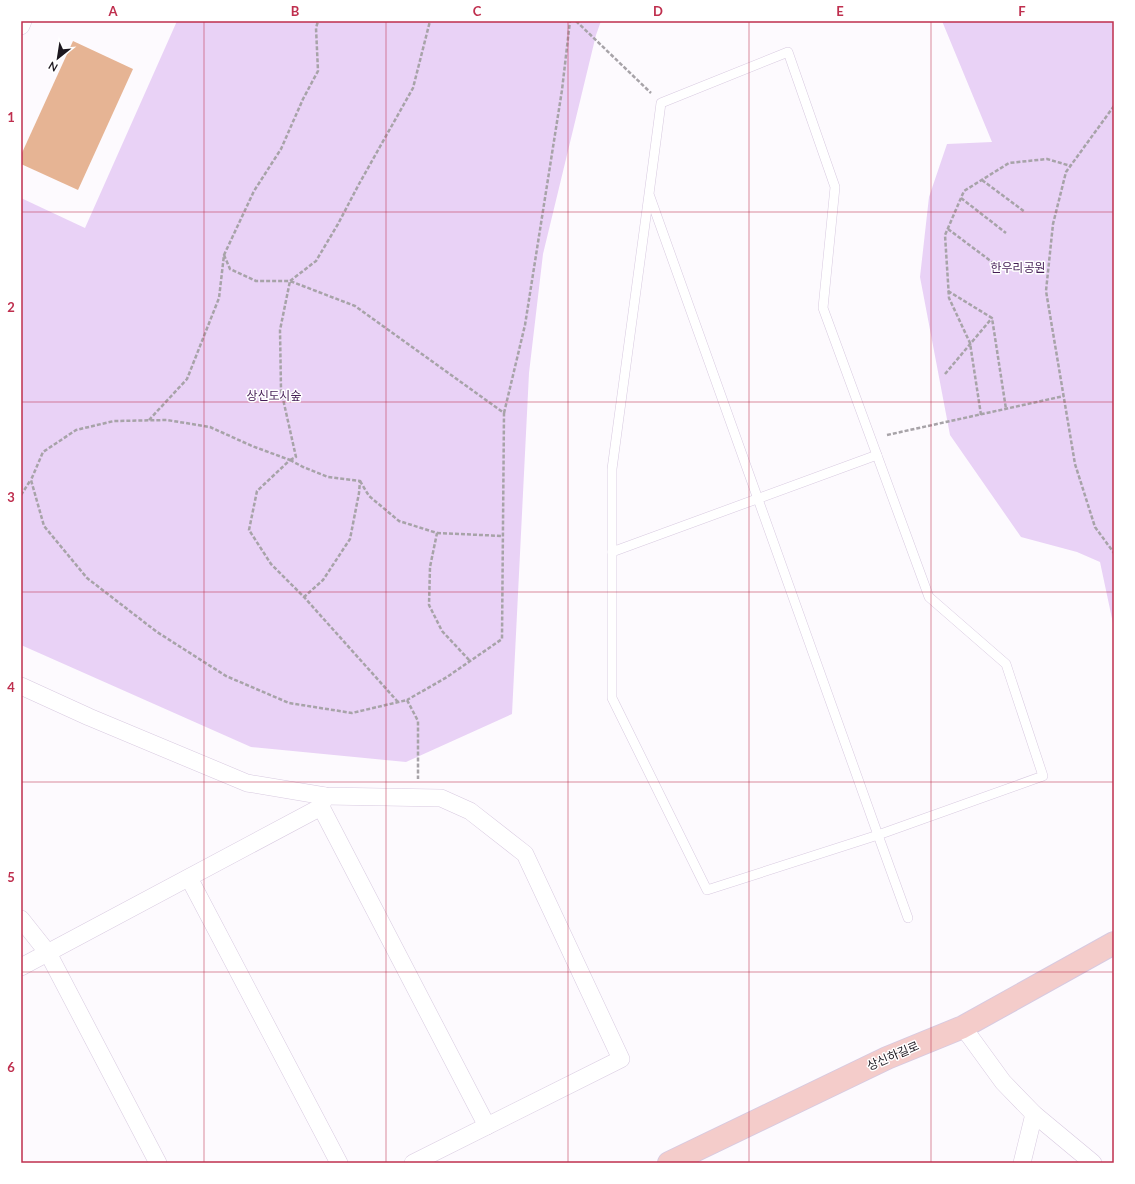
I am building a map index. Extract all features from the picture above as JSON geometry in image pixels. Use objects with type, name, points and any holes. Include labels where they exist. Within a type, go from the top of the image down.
[{"type":"street","points":[[21,26],[23,21]]},
{"type":"street","points":[[21,686],[89,717],[247,783],[323,802],[418,797],[441,798],[470,811],[525,854],[621,1059],[413,1163]]},
{"type":"street","points":[[21,967],[189,878],[323,802]]},
{"type":"street","points":[[323,802],[488,1126]]},
{"type":"street","points":[[189,878],[339,1163]]},
{"type":"street","points":[[21,919],[48,953],[158,1163]]},
{"type":"street","name":"상신하길로","points":[[669,1163],[880,1061],[963,1027],[1114,943]]},
{"type":"street","points":[[963,1027],[1002,1082],[1034,1114],[1093,1163]]},
{"type":"street","points":[[1022,1163],[1034,1114]]},
{"type":"lane","points":[[788,52],[835,187],[823,308],[929,597],[1006,664],[1043,776],[878,835],[708,890],[612,698],[612,469],[649,194],[661,103],[788,52]]},
{"type":"lane","points":[[649,194],[908,918]]},
{"type":"lane","points":[[612,552],[877,455]]},
{"type":"path","points":[[148,421],[187,379],[219,298],[224,255],[254,191],[281,149],[303,99],[318,71],[316,28],[318,21]]},
{"type":"path","points":[[398,702],[304,597],[272,564],[249,530],[257,491],[290,460],[296,457],[281,390],[280,330],[290,281],[316,261],[413,88],[430,21]]},
{"type":"path","points":[[31,480],[44,526],[88,578],[157,632],[226,676],[289,703],[352,713],[407,700],[447,677],[502,639],[504,413],[525,324],[559,106],[570,21]]},
{"type":"path","points":[[576,21],[661,103]]},
{"type":"path","points":[[1114,106],[1066,172],[1053,224],[1046,291],[1075,464],[1095,527],[1114,553]]},
{"type":"path","points":[[981,415],[970,343],[949,298],[945,235],[964,191],[1009,163],[1047,159],[1071,166]]},
{"type":"path","points":[[982,180],[1025,212]]},
{"type":"path","points":[[961,198],[1006,233]]},
{"type":"path","points":[[948,229],[992,262]]},
{"type":"path","points":[[224,255],[230,269],[256,281],[290,281],[355,306],[504,413]]},
{"type":"path","points":[[948,292],[992,318]]},
{"type":"path","points":[[992,318],[1006,409]]},
{"type":"path","points":[[945,374],[992,318]]},
{"type":"path","points":[[871,439],[1064,396]]},
{"type":"path","points":[[21,495],[31,480],[43,452],[76,430],[114,422],[167,420],[210,427],[328,477],[360,481]]},
{"type":"path","points":[[360,481],[369,496],[399,521],[437,533],[503,536]]},
{"type":"path","points":[[304,597],[323,580],[350,539],[360,481]]},
{"type":"path","points":[[437,533],[430,567],[429,604],[442,631],[470,661]]},
{"type":"path","points":[[407,700],[418,721],[418,797]]},
{"type":"green space","name":"상신도시숲","points":[[177,21],[601,21],[596,35],[543,254],[529,373],[512,714],[406,762],[251,747],[21,645],[21,198],[85,228]]},
{"type":"green space","name":"한우리공원","points":[[942,21],[1114,21],[1114,628],[1100,562],[1077,552],[1021,537],[950,435],[920,277],[929,197],[947,144],[992,142]]},
{"type":"building","points":[[73,41],[133,69],[78,190],[21,164],[21,155]]}]
